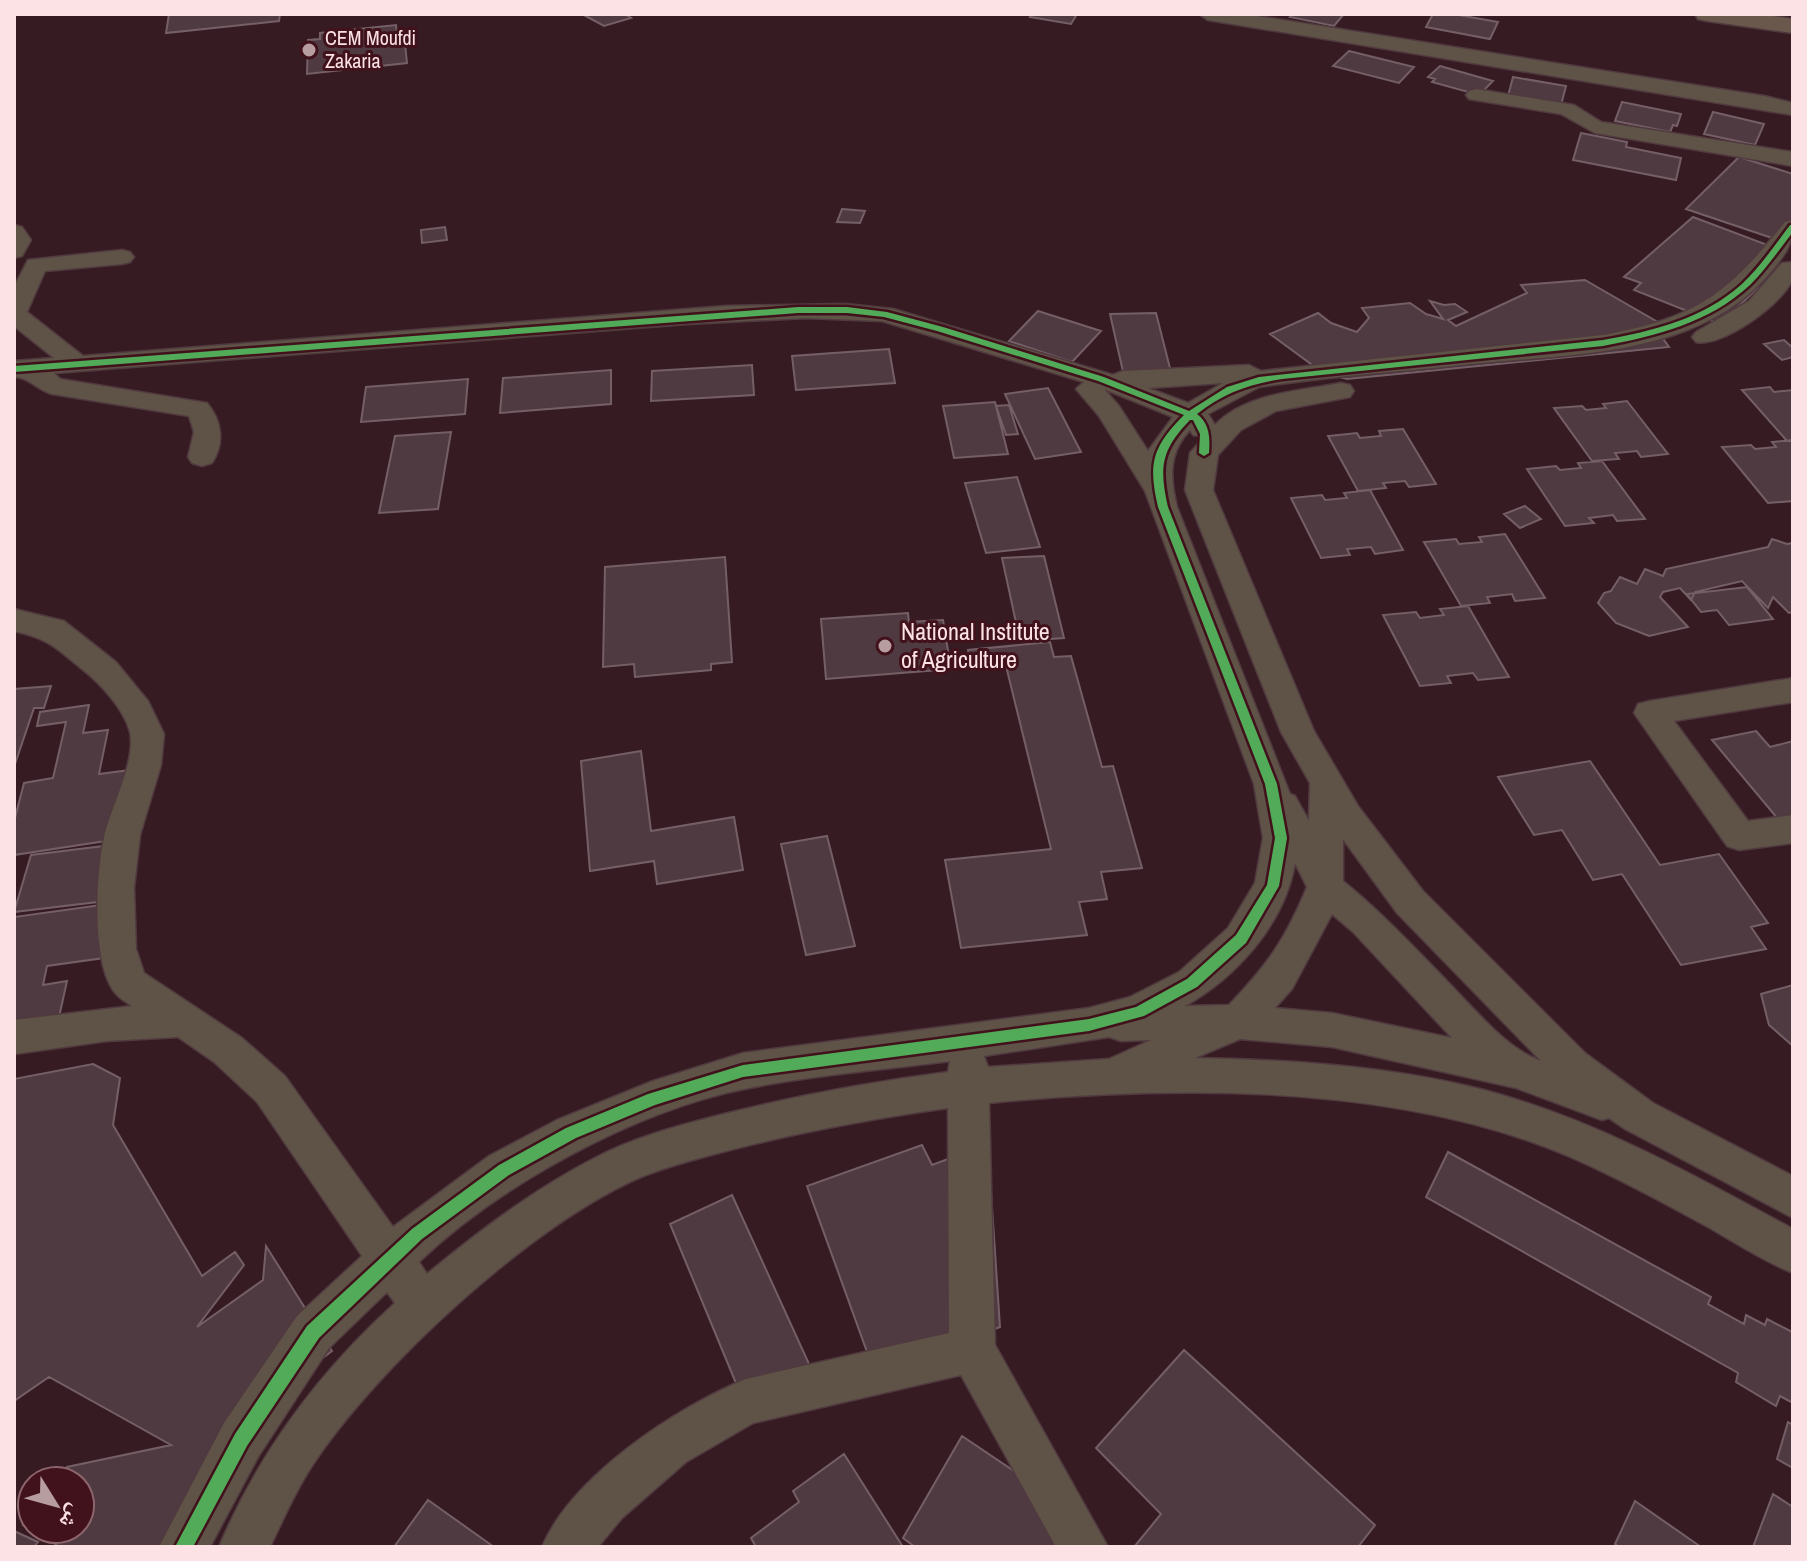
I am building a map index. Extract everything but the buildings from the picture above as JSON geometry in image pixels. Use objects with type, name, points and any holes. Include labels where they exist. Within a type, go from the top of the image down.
[{"type":"main road","points":[[1707,14],[1793,26]]},
{"type":"street","points":[[1208,14],[1793,109]]},
{"type":"street","points":[[1567,109],[1573,73]]},
{"type":"street","points":[[1476,95],[1567,109],[1595,127],[1793,159]]},
{"type":"street","points":[[1639,1116],[1571,1065],[1410,902],[1346,816],[1298,732],[1199,490],[1202,429],[1217,396],[1247,382],[1603,343],[1653,334],[1694,319],[1734,293],[1793,227]]},
{"type":"street","points":[[14,232],[19,240],[14,251]]},
{"type":"street","points":[[77,364],[14,314],[36,265],[122,257]]},
{"type":"street","points":[[1617,1156],[1472,1033],[1366,921],[1325,887],[1271,784],[1163,507],[1156,474],[1162,451],[1202,429],[1268,405],[1321,393],[1628,360],[1686,345],[1727,327],[1758,306],[1793,264]]},
{"type":"street","points":[[26,368],[810,310],[884,314],[1056,367],[1202,429]]},
{"type":"street","points":[[14,388],[26,368]]},
{"type":"street","points":[[26,368],[52,386],[198,409],[206,417],[209,429],[202,457]]},
{"type":"street","points":[[1091,383],[1255,372],[1282,376]]},
{"type":"street","points":[[1091,383],[1159,491]]},
{"type":"street","points":[[14,620],[53,629],[105,670],[136,709],[147,734],[144,765],[122,835],[116,888],[117,949],[129,983],[228,1050],[271,1089],[424,1307]]},
{"type":"street","points":[[1793,690],[1650,713],[1739,836],[1793,829]]},
{"type":"street","points":[[1109,1076],[1238,1022],[1279,978],[1306,933],[1325,887],[1327,782]]},
{"type":"street","points":[[1089,1025],[1139,1012],[1192,983],[1241,939],[1273,886],[1281,838],[1271,784]]},
{"type":"street","points":[[14,1037],[107,1024],[182,1020]]},
{"type":"street","points":[[184,1547],[241,1440],[313,1332],[417,1234],[504,1170],[571,1133],[653,1099],[743,1071],[1089,1025],[1238,1022],[1332,1030],[1517,1070],[1639,1116],[1793,1198]]},
{"type":"street","points":[[968,1041],[972,1350],[1083,1547]]},
{"type":"street","points":[[244,1547],[301,1441],[368,1363],[453,1279],[527,1223],[613,1169],[709,1137],[848,1103],[1060,1077],[1243,1075],[1384,1088],[1504,1114],[1617,1156],[1793,1252]]},
{"type":"street","points":[[567,1547],[605,1501],[669,1445],[746,1402],[972,1350]]},
{"type":"cycle path","points":[[184,1547],[241,1440],[313,1332],[417,1234],[504,1170],[571,1133],[653,1099],[743,1071],[1089,1025],[1139,1012],[1192,983],[1241,939],[1273,886],[1281,838],[1271,784],[1159,492],[1158,460],[1164,445],[1186,418],[1231,389],[1259,380],[1603,343],[1660,330],[1696,317],[1730,298],[1758,271],[1793,227]]},
{"type":"cycle path","points":[[14,369],[798,310],[847,310],[884,314],[940,329],[1101,379],[1176,408],[1197,418],[1205,434],[1204,453]]},
{"type":"place","name":"CEM Moufdi Zakaria","points":[[309,50]]},
{"type":"place","name":"National Institute of Agriculture","points":[[885,646]]}]
